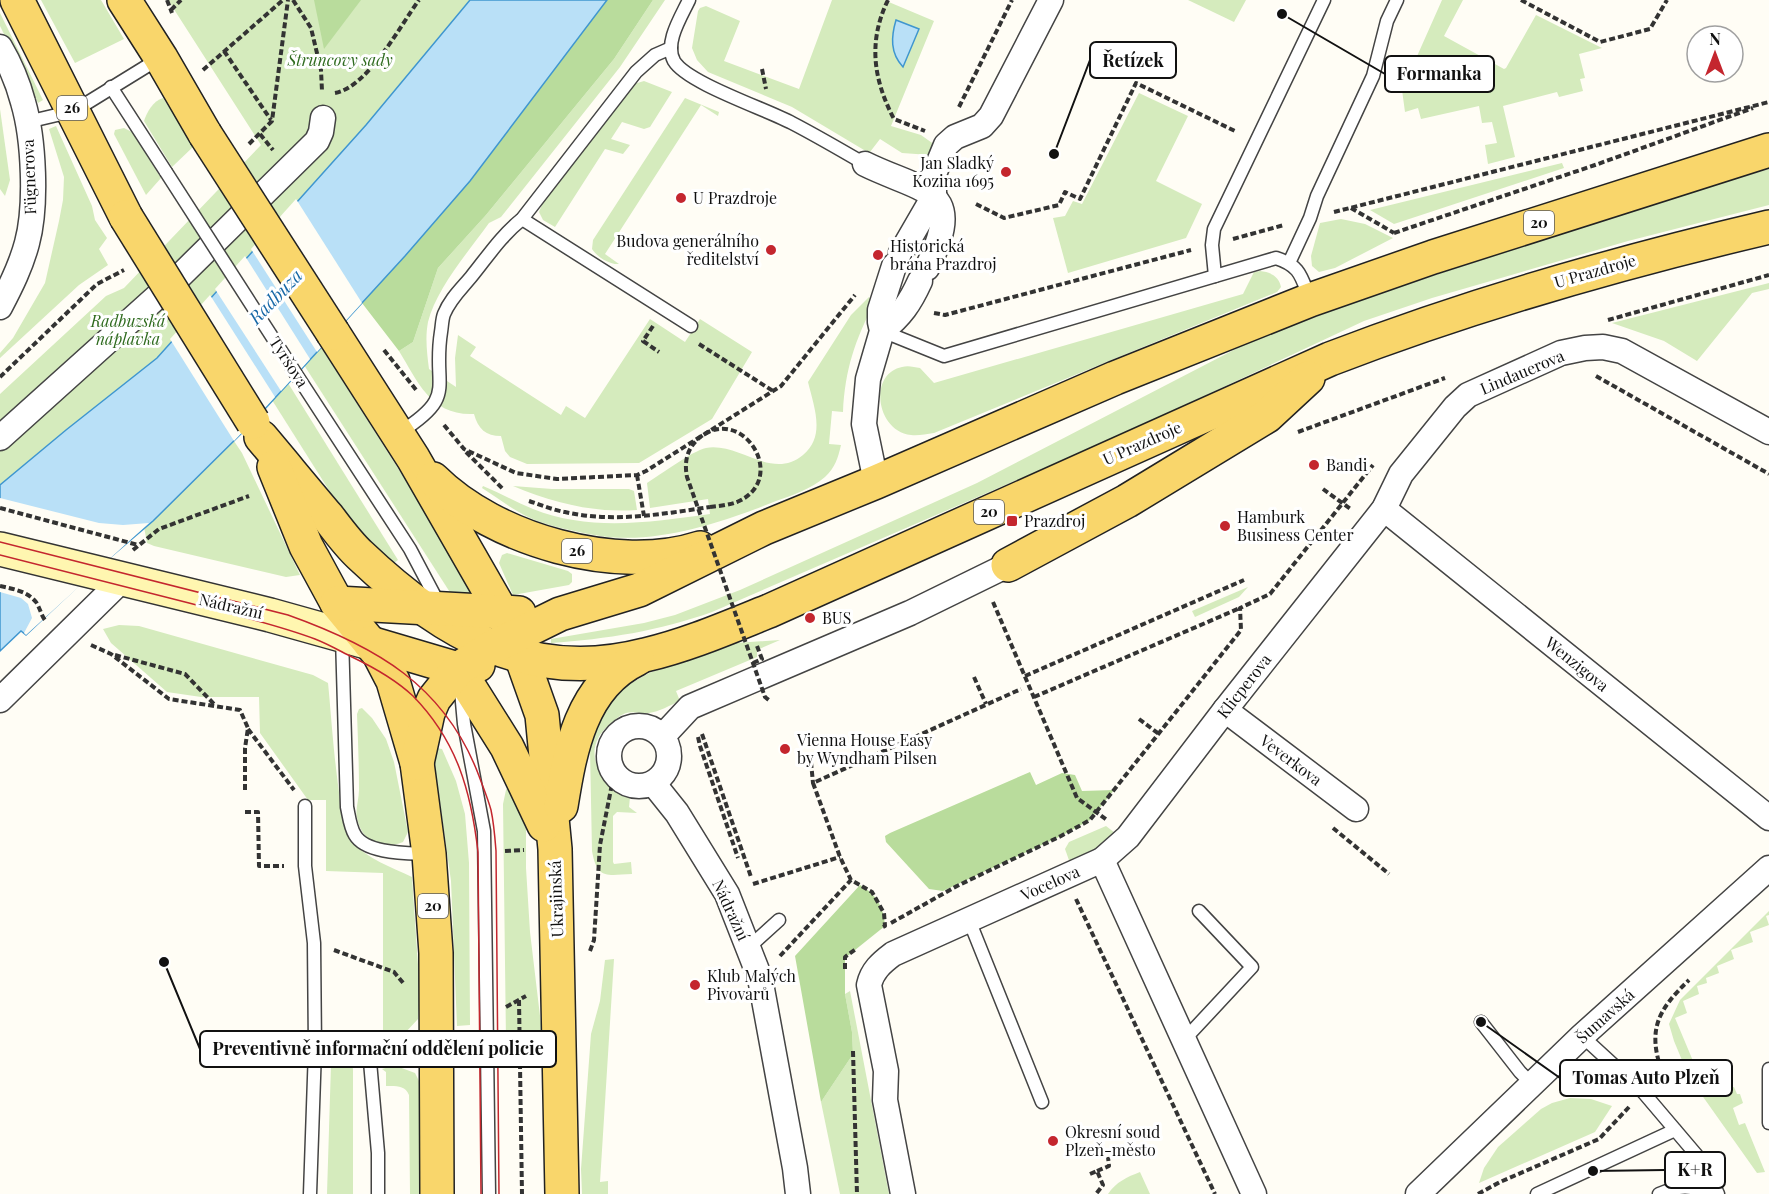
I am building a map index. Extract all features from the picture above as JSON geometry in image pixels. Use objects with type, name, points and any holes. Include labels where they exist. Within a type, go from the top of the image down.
[{"type":"main road","name":"26","points":[[17,0],[126,217],[257,429],[358,554],[440,619]]},
{"type":"main road","name":"26","points":[[124,0],[205,134],[405,446],[438,483],[466,506],[530,538],[599,556],[633,559],[685,553],[764,528]]},
{"type":"main road","name":"20","points":[[507,638],[560,614],[639,590],[764,528],[1115,378],[1310,300],[1433,257],[1769,150]]},
{"type":"main road","name":"U Prazdroje","points":[[507,638],[562,664],[613,661],[645,656],[769,611],[1330,359],[1411,328],[1656,254],[1769,227]]},
{"type":"main road","points":[[1008,565],[1127,501],[1267,416],[1330,359]]},
{"type":"main road","points":[[257,429],[306,546],[356,639],[379,654],[393,681],[417,763]]},
{"type":"main road","points":[[405,446],[507,638]]},
{"type":"main road","points":[[337,603],[440,619],[507,638]]},
{"type":"main road","points":[[356,639],[457,664],[507,638]]},
{"type":"main road","name":"Ukrajinská","points":[[507,638],[542,715],[555,849],[562,1194]]},
{"type":"main road","name":"20","points":[[555,849],[566,779],[582,717],[600,686],[624,665],[645,656]]},
{"type":"main road","name":"20","points":[[436,1194],[436,953],[429,854],[417,763],[428,714],[434,699],[457,664]]},
{"type":"main road","points":[[457,664],[507,747],[555,849]]},
{"type":"street","points":[[876,482],[864,424],[868,379],[882,331],[880,310],[884,295],[898,260],[934,196],[934,174],[946,146],[955,137],[982,126],[991,116],[1051,0]]},
{"type":"street","name":"Fügnerova","points":[[0,47],[8,61],[23,102],[27,122],[33,209],[27,242],[17,275],[0,307]]},
{"type":"street","points":[[0,438],[180,276],[317,141],[321,132],[323,107]]},
{"type":"street","points":[[865,164],[919,187],[934,196],[943,215],[943,227],[924,275],[898,319],[882,331]]},
{"type":"street","name":"Lindauerova","points":[[1384,509],[1401,474],[1455,407],[1468,395],[1561,353],[1585,348],[1603,347],[1622,351],[1769,432]]},
{"type":"street","name":"Klicperova","points":[[1102,860],[1128,837],[1384,509]]},
{"type":"street","name":"Wenzigova","points":[[1384,509],[1769,818]]},
{"type":"street","name":"Nádražní","points":[[0,549],[270,615],[356,639]]},
{"type":"street","points":[[663,736],[690,707],[910,613],[1008,565]]},
{"type":"street","points":[[0,700],[107,577]]},
{"type":"street","points":[[270,615],[337,603]]},
{"type":"street","name":"Veverkova","points":[[1226,710],[1356,809]]},
{"type":"street","points":[[636,725],[646,726],[663,736],[668,744],[669,762],[666,771],[653,783],[642,786],[622,781],[614,774],[609,764],[611,744],[625,728],[636,725]]},
{"type":"street","name":"Nádražní","points":[[653,783],[677,813],[727,894],[760,978],[798,1194]]},
{"type":"street","points":[[1102,860],[1254,1194]]},
{"type":"street","name":"Vocelova","points":[[903,1194],[885,1100],[886,1071],[869,986],[871,976],[877,967],[893,954],[1102,860]]},
{"type":"street","name":"Šumavská","points":[[1429,1190],[1582,1036],[1769,868]]},
{"type":"lane","points":[[689,0],[673,36],[671,48],[674,60],[688,76],[790,122],[865,164]]},
{"type":"lane","points":[[1215,276],[1212,245],[1214,229],[1324,0]]},
{"type":"lane","points":[[1289,262],[1373,76],[1387,21],[1397,0]]},
{"type":"lane","points":[[405,446],[418,421],[439,397],[441,387],[439,345],[443,315],[454,296],[505,233],[522,219],[636,72],[655,56],[671,48]]},
{"type":"lane","points":[[27,122],[74,111],[161,58]]},
{"type":"lane","name":"Tyršova","points":[[111,87],[410,549],[440,619]]},
{"type":"lane","points":[[522,219],[691,326]]},
{"type":"lane","points":[[882,331],[944,356],[1275,258],[1289,262],[1297,268],[1310,300]]},
{"type":"lane","points":[[356,639],[348,807],[354,835],[371,848],[429,854]]},
{"type":"lane","points":[[457,664],[464,724],[484,831],[489,1194]]},
{"type":"lane","points":[[305,806],[305,866],[314,943],[315,1049],[310,1194]]},
{"type":"lane","points":[[1184,1040],[1252,967],[1199,911]]},
{"type":"lane","points":[[969,920],[1042,1102]]},
{"type":"lane","points":[[748,948],[775,924]]},
{"type":"lane","points":[[1481,1022],[1533,1085]]},
{"type":"lane","points":[[1582,1036],[1643,1092],[1676,1130],[1705,1165],[1718,1194]]},
{"type":"lane","points":[[315,1049],[369,1050],[415,1046],[437,1049]]},
{"type":"lane","points":[[369,1050],[378,1153],[378,1194]]},
{"type":"lane","points":[[1769,1069],[1769,1123]]},
{"type":"lane","points":[[1537,1194],[1676,1130]]},
{"type":"lane","points":[[1659,1194],[1676,1188],[1689,1187],[1710,1194]]},
{"type":"path","points":[[167,0],[171,10],[181,0]]},
{"type":"path","points":[[203,70],[283,0]]},
{"type":"path","points":[[292,0],[311,28],[321,70],[323,107]]},
{"type":"path","points":[[331,94],[340,92],[363,77],[378,60],[419,0]]},
{"type":"path","points":[[888,0],[878,23],[874,47],[884,101],[894,119],[933,134]]},
{"type":"path","points":[[1521,0],[1600,42],[1650,29],[1667,0]]},
{"type":"path","points":[[224,51],[272,121]]},
{"type":"path","points":[[762,69],[767,87]]},
{"type":"path","points":[[976,204],[1004,218],[1059,205],[1065,192],[1080,199],[1136,83],[1256,141]]},
{"type":"path","points":[[908,304],[924,311],[945,315],[1351,207],[1769,102]]},
{"type":"path","points":[[1394,234],[1769,102]]},
{"type":"path","points":[[260,134],[265,140]]},
{"type":"path","points":[[1351,207],[1433,257]]},
{"type":"path","points":[[464,449],[516,473],[557,479],[637,475],[781,386],[862,286],[884,295]]},
{"type":"path","points":[[658,318],[643,341],[659,351]]},
{"type":"path","points":[[381,347],[464,449],[502,488],[509,492]]},
{"type":"path","points":[[741,371],[773,391]]},
{"type":"path","points":[[1587,371],[1769,474]]},
{"type":"path","points":[[1434,388],[1441,380]]},
{"type":"path","points":[[524,499],[565,512],[605,517],[644,516],[710,507],[740,501],[750,494],[760,476],[761,468],[757,451],[749,439],[738,432],[717,430],[702,436],[692,444],[685,469],[687,477],[753,663],[770,701]]},
{"type":"path","points":[[1034,697],[1270,594],[1377,459]]},
{"type":"path","points":[[637,475],[644,516]]},
{"type":"path","points":[[0,508],[138,545],[159,529],[249,496]]},
{"type":"path","points":[[1025,676],[1244,580]]},
{"type":"path","points":[[0,586],[29,596],[37,604],[44,619]]},
{"type":"path","points":[[993,601],[1077,798],[1128,837]]},
{"type":"path","points":[[877,932],[957,886],[1090,820],[1241,630],[1240,608]]},
{"type":"path","points":[[753,663],[762,659],[757,646]]},
{"type":"path","points":[[111,654],[185,674],[215,706]]},
{"type":"path","points":[[140,676],[169,699],[240,710],[248,728],[305,806]]},
{"type":"path","points":[[974,677],[986,704]]},
{"type":"path","points":[[813,783],[1021,689]]},
{"type":"path","points":[[757,699],[766,695]]},
{"type":"path","points":[[1139,719],[1159,734]]},
{"type":"path","points":[[246,792],[245,748],[248,728]]},
{"type":"path","points":[[744,875],[700,746],[698,738],[702,728],[702,735],[753,886],[840,857]]},
{"type":"path","points":[[811,762],[813,783],[840,857],[851,880],[872,892],[884,913],[885,926]]},
{"type":"path","points":[[245,812],[258,812],[259,866]]},
{"type":"path","points":[[1324,822],[1389,874]]},
{"type":"path","points":[[1050,841],[1215,1194]]},
{"type":"path","points":[[775,924],[783,953],[851,880]]},
{"type":"path","points":[[314,943],[394,972],[407,987]]},
{"type":"path","points":[[845,976],[845,957],[861,945]]},
{"type":"path","points":[[1479,1194],[1500,1182],[1599,1139],[1662,1072],[1654,1041],[1659,1016],[1672,996]]},
{"type":"path","points":[[519,1000],[522,1194]]},
{"type":"path","points":[[852,1043],[857,1194]]},
{"type":"path","points":[[1090,1174],[1109,1166],[1108,1157]]},
{"type":"path","points":[[1096,1194],[1103,1185],[1097,1171]]},
{"type":"green space","points":[[41,0],[101,0],[124,39],[75,63]]},
{"type":"green space","points":[[168,0],[470,0],[366,125],[157,358],[0,485],[0,394],[106,296],[124,288],[261,145]]},
{"type":"green space","points":[[314,0],[361,0],[324,49]]},
{"type":"green space","points":[[607,0],[653,0],[614,59],[486,215],[438,268],[413,342],[399,351],[362,303],[470,181]]},
{"type":"green space","points":[[653,0],[665,0],[620,67],[501,217],[489,223],[438,297],[428,322],[426,340],[429,369],[456,387],[455,358],[458,335],[476,347],[470,356],[561,415],[566,406],[585,418],[650,319],[685,342],[700,319],[752,352],[712,419],[639,463],[527,464],[510,457],[505,451],[501,436],[483,431],[474,414],[459,413],[436,403],[420,385],[399,351],[413,342],[438,268],[486,215],[614,59]]},
{"type":"green space","points":[[832,0],[884,0],[934,21],[891,126],[921,135],[935,145],[930,155],[902,153],[880,139],[870,152],[792,107],[708,72],[697,60],[692,48],[700,8],[706,6],[740,21],[724,61],[799,89]],"holes":[[[896,20],[903,66],[894,51],[893,32]]]},
{"type":"green space","points":[[1188,0],[1246,0],[1234,22]]},
{"type":"green space","points":[[1442,0],[1463,0],[1444,36],[1504,69],[1536,15],[1602,48],[1579,54],[1585,78],[1580,79],[1583,91],[1559,97],[1557,92],[1503,106],[1515,157],[1488,164],[1485,145],[1497,143],[1492,122],[1482,123],[1479,106],[1421,119],[1418,108],[1405,112],[1402,90]]},
{"type":"green space","points":[[0,13],[43,100],[38,103],[0,26]]},
{"type":"green space","points":[[644,81],[672,92],[650,127],[644,129],[622,122],[611,139],[630,145],[623,154],[605,149],[555,227],[543,220],[539,212],[543,202],[634,84]]},
{"type":"green space","points":[[1139,93],[1188,116],[1156,181],[1202,204],[1186,238],[1068,273],[1053,218],[1065,216],[1073,201],[1082,204]]},
{"type":"green space","points":[[163,98],[194,146],[172,167],[144,121],[151,107]]},
{"type":"green space","points":[[685,98],[719,112],[718,116],[701,105],[605,254],[619,264],[608,262],[592,249],[593,240]]},
{"type":"green space","points":[[0,109],[10,180],[5,196],[0,189]]},
{"type":"green space","points":[[56,126],[92,206],[95,220],[107,238],[99,249],[108,265],[79,285],[0,358],[0,353],[13,338],[45,283],[63,200],[64,177],[49,129]]},
{"type":"green space","points":[[124,128],[132,132],[161,178],[146,195],[114,134],[115,130]]},
{"type":"green space","points":[[1562,163],[1564,168],[1394,224],[1370,210]]},
{"type":"green space","points":[[1769,169],[1769,205],[1628,241],[1432,298],[1364,321],[1121,435],[712,612],[633,633],[551,643],[551,639],[644,623],[675,615],[740,590],[977,483],[1253,340],[1374,295],[1671,198]]},
{"type":"green space","points":[[1341,219],[1365,224],[1393,238],[1335,268],[1319,272],[1312,266],[1311,256],[1320,223]]},
{"type":"green space","points":[[1260,271],[1276,277],[1281,287],[1277,292],[934,433],[911,435],[899,431],[890,424],[884,414],[881,391],[884,380],[891,372],[902,367],[920,368],[934,383],[1243,294],[1254,272]]},
{"type":"green space","points":[[1769,283],[1769,289],[1752,293],[1697,361],[1664,341],[1612,323]]},
{"type":"green space","points":[[869,297],[874,303],[852,356],[843,412],[832,411],[829,444],[841,445],[839,454],[828,474],[808,488],[710,524],[663,535],[617,538],[577,532],[531,519],[482,488],[483,486],[533,509],[577,521],[643,522],[710,514],[708,499],[650,508],[647,483],[685,458],[706,448],[731,450],[767,463],[779,464],[791,462],[803,455],[810,447],[816,430],[815,411],[808,382],[851,315]]},
{"type":"green space","points":[[321,347],[427,514],[470,590],[470,594],[453,597],[304,365]]},
{"type":"green space","points":[[288,383],[398,560],[394,563],[373,545],[344,514],[272,400]]},
{"type":"green space","points":[[234,441],[242,453],[300,575],[286,577],[147,543],[144,527],[153,521]]},
{"type":"green space","points":[[513,486],[552,489],[629,489],[634,491],[637,510],[605,510],[574,506]]},
{"type":"green space","points":[[507,553],[568,571],[572,574],[572,582],[569,585],[513,595],[499,563],[502,555]]},
{"type":"green space","points":[[1248,587],[1239,597],[1195,617],[1192,611]]},
{"type":"green space","points":[[119,625],[139,626],[313,675],[328,683],[339,792],[347,832],[352,842],[365,853],[412,877],[420,994],[418,1019],[404,1034],[386,1039],[343,1039],[345,1031],[383,1032],[383,873],[326,871],[326,800],[308,800],[260,733],[259,697],[201,697],[167,692],[111,643],[103,629]]},
{"type":"green space","points":[[780,640],[757,650],[757,657],[676,691],[680,701],[653,712],[624,714],[601,734],[596,744],[597,765],[609,783],[630,797],[629,807],[637,813],[617,812],[613,816],[613,862],[614,864],[631,862],[632,874],[610,875],[600,871],[592,851],[590,749],[594,727],[621,689],[649,673],[736,643]]},
{"type":"green space","points":[[362,708],[386,739],[394,762],[408,832],[403,842],[395,845],[381,845],[368,839],[357,818],[359,790],[357,714]]},
{"type":"green space","points":[[436,748],[442,749],[456,781],[465,814],[469,863],[470,1025],[457,1026],[451,881],[438,788],[431,762]]},
{"type":"green space","points":[[1030,772],[1036,785],[1062,773],[1075,775],[1082,791],[1114,790],[1090,820],[943,891],[929,889],[886,842],[885,836],[890,833]]},
{"type":"green space","points":[[508,786],[526,816],[530,932],[543,1041],[506,1041],[503,804]]},
{"type":"green space","points":[[1106,826],[1115,833],[1090,853],[1070,863],[1065,849],[1069,842]]},
{"type":"green space","points":[[860,885],[878,902],[885,926],[845,958],[845,994],[852,1032],[853,1054],[821,1102],[795,956]]},
{"type":"green space","points":[[1769,911],[1769,915],[1766,916],[1769,925],[1750,932],[1753,942],[1731,950],[1734,959],[1717,966],[1719,973],[1706,978],[1707,983],[1697,986],[1699,994],[1683,1001],[1687,1013],[1675,1018],[1701,1080],[1716,1074],[1719,1082],[1725,1080],[1728,1089],[1734,1087],[1737,1094],[1740,1094],[1743,1103],[1733,1108],[1739,1125],[1745,1123],[1765,1172],[1757,1173],[1689,1077],[1669,1024],[1680,1000]]},
{"type":"green space","points":[[614,959],[600,1182],[608,1181],[608,1194],[582,1194],[581,1169],[591,1034],[600,1001],[605,960]]},
{"type":"green space","points":[[850,991],[889,1194],[840,1194],[821,1102],[853,1054],[852,1032],[845,994]]},
{"type":"green space","points":[[345,1058],[352,1059],[353,1070],[353,1194],[327,1194],[331,1064]]},
{"type":"green space","points":[[399,1067],[415,1073],[419,1081],[422,1094],[423,1194],[410,1194],[409,1095],[403,1088],[386,1086],[386,1072],[382,1069]]},
{"type":"green space","points":[[1570,1098],[1591,1099],[1612,1106],[1595,1132],[1479,1183],[1484,1168],[1498,1147],[1541,1109]]},
{"type":"green space","points":[[1140,1172],[1150,1194],[1108,1194],[1122,1180]]},
{"type":"water","name":"Radbuza","points":[[470,0],[607,0],[470,181],[405,256],[253,422],[153,521],[92,573],[26,635],[21,631],[0,651],[0,485],[157,358],[366,125]]},
{"type":"water","points":[[896,20],[919,29],[903,67],[896,56],[893,45]]},
{"type":"pier","points":[[296,199],[362,303],[317,352],[251,249]]},
{"type":"pier","points":[[245,256],[310,359],[281,391],[215,289]]},
{"type":"pier","points":[[210,295],[275,397],[234,441],[170,339]]},
{"type":"pier","points":[[0,498],[99,523],[123,525],[149,523],[26,635],[24,633],[32,618],[28,604],[21,598],[0,592]]},
{"type":"tram line","points":[[0,542],[288,615],[320,627],[350,640],[403,673],[427,693],[447,717],[465,744],[479,776],[491,810],[494,831],[499,1194]]},
{"type":"tram line","points":[[0,555],[253,620],[315,639],[392,679],[413,696],[428,713],[441,731],[459,768],[471,808],[478,852],[481,1194]]},
{"type":"place","name":"Formanka","points":[[1282,14]]},
{"type":"place","name":"Řetízek","points":[[1054,154]]},
{"type":"place","name":"Jan Sladký Kozina 1695","points":[[1006,172]]},
{"type":"place","name":"U Prazdroje","points":[[681,198]]},
{"type":"place","name":"Budova generálního ředitelství","points":[[771,250]]},
{"type":"place","name":"Historická brána Prazdroj","points":[[878,255]]},
{"type":"place","name":"Bandi","points":[[1314,465]]},
{"type":"place","name":"Prazdroj","points":[[1012,521]]},
{"type":"place","name":"Hamburk Business Center","points":[[1225,526]]},
{"type":"place","name":"BUS","points":[[810,618]]},
{"type":"place","name":"Vienna House Easy by Wyndham Pilsen","points":[[785,749]]},
{"type":"place","name":"Preventivně informační oddělení policie","points":[[164,962]]},
{"type":"place","name":"Klub Malých Pivovarů","points":[[695,985]]},
{"type":"place","name":"Tomas Auto Plzeň","points":[[1481,1022]]},
{"type":"place","name":"Okresní soud Plzeň-město","points":[[1053,1141]]},
{"type":"place","name":"K+R","points":[[1593,1171]]},
{"type":"park label","name":"Štruncovy sady","points":[[340,60]]},
{"type":"park label","name":"Radbuzská náplavka","points":[[128,330]]}]
